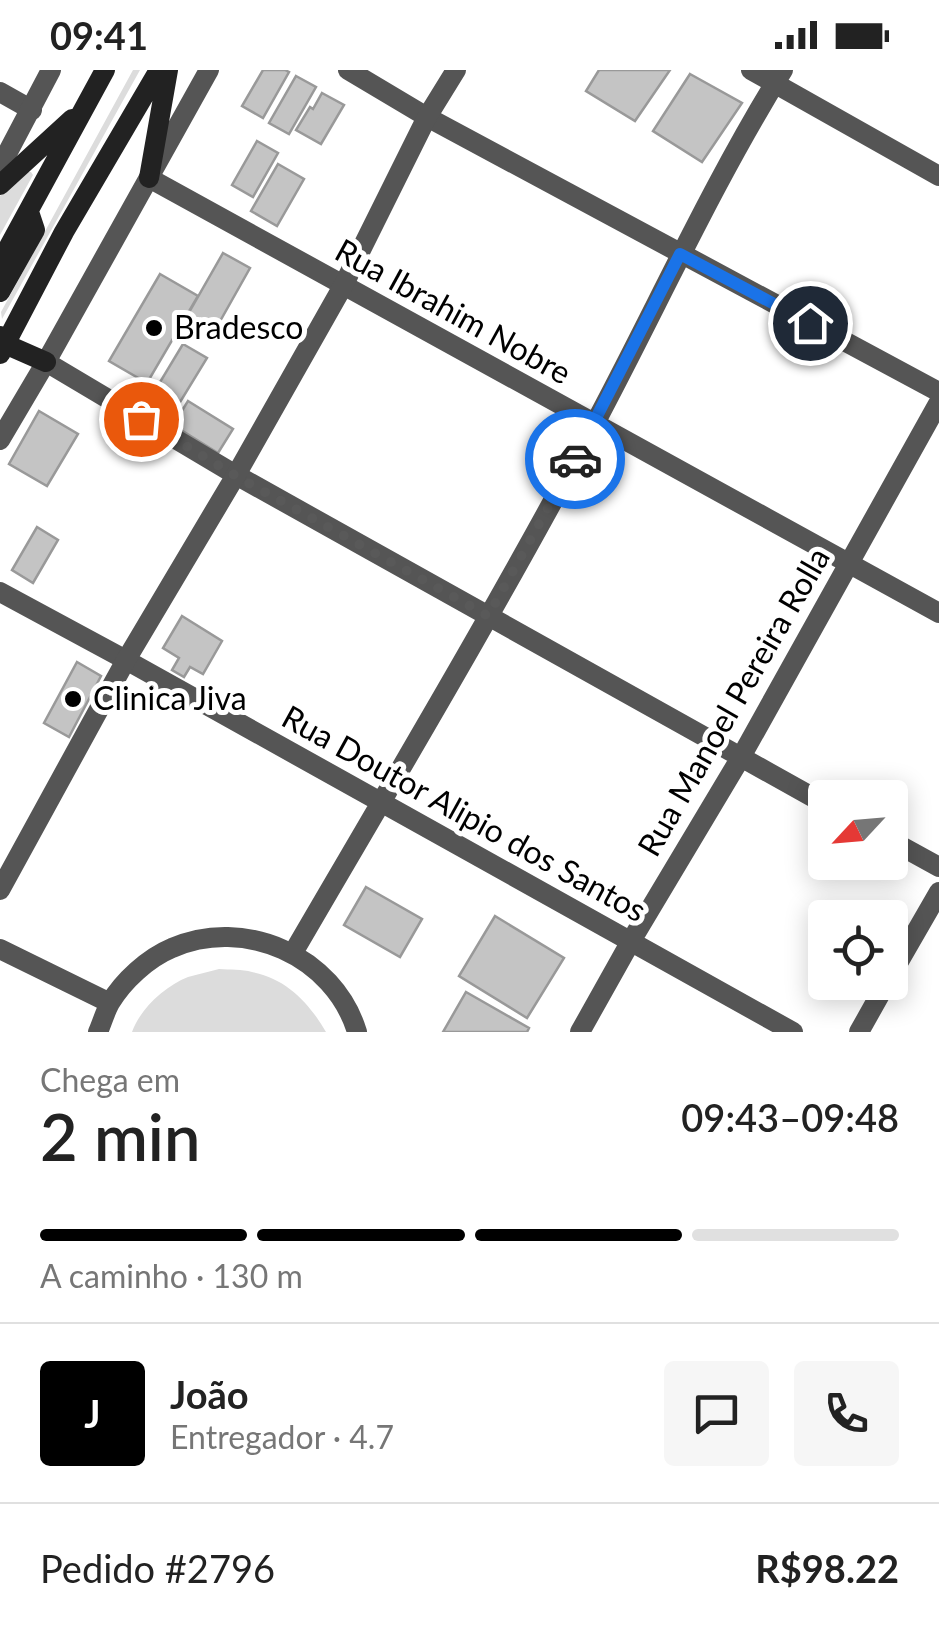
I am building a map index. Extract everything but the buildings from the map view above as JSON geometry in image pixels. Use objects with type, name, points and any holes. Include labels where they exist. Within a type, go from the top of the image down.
[{"type":"main road","points":[[0,263],[105,70]]},
{"type":"main road","points":[[46,362],[2,345],[159,70]]},
{"type":"main road","points":[[149,178],[168,70]]},
{"type":"main road","points":[[0,184],[84,107]]},
{"type":"main road","points":[[0,292],[35,230],[30,212]]},
{"type":"street","points":[[0,167],[51,70]]},
{"type":"street","points":[[0,440],[209,70]]},
{"type":"street","points":[[348,70],[427,117],[939,392]]},
{"type":"street","points":[[0,890],[126,660],[343,286],[427,117],[456,70]]},
{"type":"street","points":[[751,70],[779,77],[939,176]]},
{"type":"street","points":[[293,953],[595,424],[680,254],[779,77]]},
{"type":"street","points":[[0,92],[32,110]]},
{"type":"street","name":"Rua Ibrahim Nobre","points":[[149,178],[939,613]]},
{"type":"street","points":[[46,362],[236,476],[808,794]]},
{"type":"street","name":"Rua Manoel Pereira Rolla","points":[[580,1032],[741,757],[939,402]]},
{"type":"street","name":"Rua Doutor Alipio dos Santos","points":[[0,592],[793,1032]]},
{"type":"street","points":[[908,850],[939,868]]},
{"type":"street","points":[[908,945],[939,892]]},
{"type":"street","points":[[98,1032],[110,1004],[136,971],[171,948],[211,937],[253,938],[293,953],[327,979],[352,1014],[357,1032]]},
{"type":"street","points":[[0,949],[110,1004]]},
{"type":"street","points":[[859,1032],[877,1000]]},
{"type":"shaded area","points":[[133,70],[140,70],[2,319],[1,312]]},
{"type":"shaded area","points":[[26,172],[33,175],[0,235],[0,196]]},
{"type":"shaded area","points":[[219,969],[248,971],[276,980],[305,1002],[326,1032],[132,1032],[147,1007],[171,986]]},
{"type":"way so far","points":[[141,419],[488,616],[575,459]]},
{"type":"place","name":"Bradesco","points":[[154,328]]},
{"type":"place","name":"Clinica Jiva","points":[[73,699]]},
{"type":"route","points":[[575,459],[680,254],[810,323]]}]
